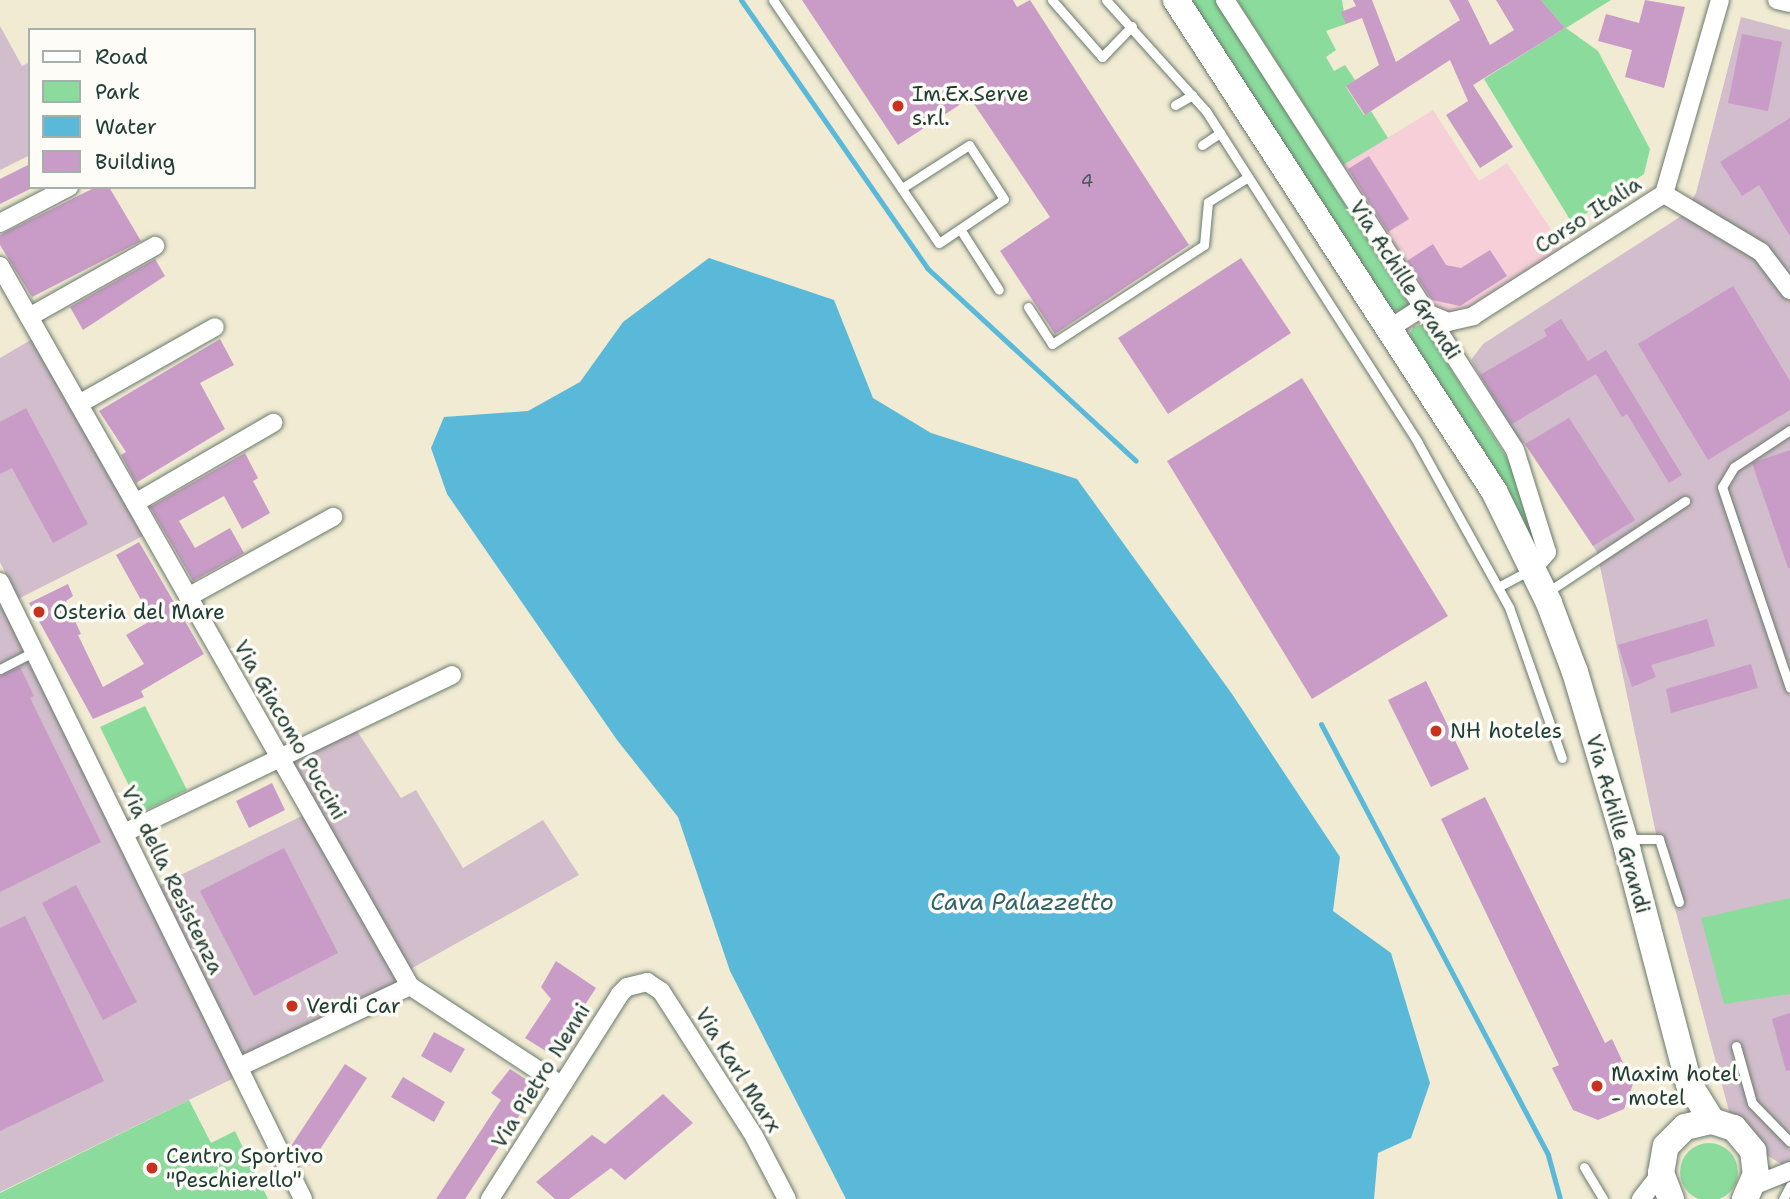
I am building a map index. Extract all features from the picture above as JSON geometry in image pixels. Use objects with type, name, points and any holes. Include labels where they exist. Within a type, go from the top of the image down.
[{"type":"main road","name":"Via Achille Grandi","points":[[1158,0],[1223,68]]},
{"type":"main road","name":"Via Achille Grandi","points":[[1176,0],[1392,327],[1494,491],[1544,594],[1575,672],[1624,839],[1689,1084],[1712,1121]]},
{"type":"main road","name":"Via Achille Grandi","points":[[1685,1127],[1689,1084]]},
{"type":"main road","points":[[1671,1199],[1661,1173],[1666,1146],[1685,1127],[1712,1121],[1739,1132],[1755,1158],[1749,1193]]},
{"type":"street","name":"Via Achille Grandi","points":[[1224,0],[1455,356],[1524,471],[1547,552],[1532,569]]},
{"type":"street","name":"Corso Italia","points":[[1425,310],[1448,322],[1473,316],[1664,194],[1720,0]]},
{"type":"street","points":[[1777,0],[1790,3]]},
{"type":"street","points":[[0,223],[65,189]]},
{"type":"street","points":[[1664,194],[1761,252],[1790,290]]},
{"type":"street","points":[[29,317],[155,246]]},
{"type":"street","name":"Via Giacomo Puccini","points":[[0,266],[410,986],[561,1085]]},
{"type":"street","points":[[1392,327],[1425,310]]},
{"type":"street","points":[[1455,356],[1461,331],[1473,316]]},
{"type":"street","points":[[79,404],[215,327]]},
{"type":"street","points":[[135,503],[273,423]]},
{"type":"street","points":[[188,597],[333,517]]},
{"type":"street","name":"Via della Resistenza","points":[[1,586],[303,1199]]},
{"type":"street","points":[[124,833],[452,675]]},
{"type":"street","name":"Via Karl Marx","points":[[637,983],[647,982],[661,991],[754,1136],[787,1199]]},
{"type":"street","name":"Via Pietro Nenni","points":[[490,1199],[620,994],[637,983]]},
{"type":"street","points":[[239,1068],[410,986]]},
{"type":"street","points":[[1755,1158],[1774,1170],[1790,1171]]},
{"type":"street","points":[[1749,1193],[1790,1171]]},
{"type":"street","points":[[1641,1199],[1661,1173]]},
{"type":"lane","points":[[773,0],[939,243],[1004,199],[969,145],[902,188]]},
{"type":"lane","points":[[1052,0],[1102,57],[1132,26]]},
{"type":"lane","points":[[1106,0],[1192,94],[1220,133],[1418,443],[1498,587],[1562,758]]},
{"type":"lane","points":[[1175,105],[1192,94]]},
{"type":"lane","points":[[1202,145],[1220,133]]},
{"type":"lane","points":[[1028,307],[1052,344],[1204,245],[1208,202],[1248,177]]},
{"type":"lane","points":[[960,229],[999,290]]},
{"type":"lane","points":[[1790,430],[1734,467],[1722,487],[1790,688]]},
{"type":"lane","points":[[1544,594],[1685,501]]},
{"type":"lane","points":[[1498,587],[1532,569]]},
{"type":"lane","points":[[0,668],[34,652]]},
{"type":"lane","points":[[1624,839],[1659,839],[1679,902]]},
{"type":"lane","points":[[1737,1046],[1752,1103],[1790,1142]]},
{"type":"lane","points":[[1584,1167],[1603,1199]]},
{"type":"lane","points":[[1783,1199],[1790,1186]]},
{"type":"shaded area","points":[[1741,17],[1790,30],[1790,1164],[1783,1165],[1765,1154],[1749,1126],[1730,1115],[1659,848],[1597,552],[1525,444],[1516,439],[1471,360],[1483,344],[1683,215],[1696,193]]},
{"type":"shaded area","points":[[0,26],[22,66],[28,63],[28,156],[0,170]]},
{"type":"shaded area","points":[[1433,110],[1479,181],[1507,163],[1566,252],[1412,352],[1343,165]]},
{"type":"shaded area","points":[[34,338],[143,536],[18,599],[0,562],[0,358]]},
{"type":"shaded area","points":[[0,591],[238,1076],[0,1192]]},
{"type":"shaded area","points":[[355,728],[401,798],[416,790],[463,868],[543,820],[579,875],[407,971],[286,761]]},
{"type":"shaded area","points":[[306,814],[400,984],[243,1059],[156,887]]},
{"type":"green space","points":[[1185,0],[1215,0],[1410,307],[1392,312]]},
{"type":"green space","points":[[1237,0],[1342,0],[1346,24],[1326,31],[1336,50],[1326,57],[1334,71],[1345,65],[1355,80],[1346,87],[1364,115],[1371,111],[1388,138],[1343,165]]},
{"type":"green space","points":[[1541,0],[1611,0],[1566,28],[1598,51],[1650,149],[1644,174],[1572,223],[1484,79],[1565,28]]},
{"type":"green space","points":[[1422,324],[1510,463],[1538,536],[1529,540],[1408,337],[1413,327]]},
{"type":"green space","points":[[145,706],[187,790],[142,812],[100,727]]},
{"type":"green space","points":[[1790,898],[1790,994],[1724,1004],[1701,918]]},
{"type":"green space","name":"Centro Sportivo \"Peschierello\"","points":[[189,1100],[211,1143],[235,1131],[268,1199],[0,1199],[0,1193]]},
{"type":"green space","points":[[1698,1145],[1720,1145],[1733,1156],[1737,1166],[1736,1183],[1720,1199],[1698,1199],[1682,1183],[1682,1161]]},
{"type":"water","name":"Cava Palazzetto","points":[[709,258],[834,300],[873,398],[931,433],[1077,479],[1232,694],[1340,857],[1333,911],[1391,953],[1430,1083],[1411,1138],[1378,1153],[1374,1199],[846,1199],[730,971],[678,817],[617,740],[447,494],[431,448],[444,417],[528,411],[580,382],[623,322]]},
{"type":"building","points":[[802,0],[1013,0],[1017,7],[1030,0],[1189,245],[1055,334],[1000,251],[1050,217],[970,98],[898,145]]},
{"type":"building","points":[[1353,0],[1372,0],[1396,62],[1460,20],[1449,0],[1468,0],[1490,45],[1514,30],[1496,0],[1541,0],[1565,28],[1473,85],[1513,147],[1480,168],[1446,115],[1468,101],[1450,60],[1365,115],[1346,86],[1379,65],[1362,18],[1346,24],[1341,12],[1356,6]]},
{"type":"building","points":[[1645,0],[1685,7],[1664,88],[1625,77],[1632,50],[1598,41],[1606,14],[1639,23]]},
{"type":"building","points":[[1742,34],[1782,42],[1768,111],[1728,103]]},
{"type":"building","points":[[1790,118],[1790,236],[1759,185],[1742,196],[1720,162]]},
{"type":"building","points":[[1369,156],[1409,219],[1388,232],[1348,169]]},
{"type":"building","points":[[28,165],[30,189],[0,204],[0,179]]},
{"type":"building","points":[[92,189],[110,189],[141,241],[32,297],[0,245],[0,235]]},
{"type":"building","points":[[1433,244],[1446,265],[1461,268],[1490,250],[1507,276],[1460,306],[1432,300],[1407,261]]},
{"type":"building","points":[[1241,258],[1291,333],[1168,414],[1118,338]]},
{"type":"building","points":[[155,259],[165,276],[83,330],[70,307]]},
{"type":"building","points":[[1733,286],[1790,381],[1790,410],[1708,460],[1638,344]]},
{"type":"building","points":[[1561,319],[1588,361],[1606,350],[1682,475],[1669,483],[1627,414],[1622,417],[1596,374],[1512,424],[1480,375],[1547,336],[1544,330]]},
{"type":"building","points":[[220,339],[234,365],[200,383],[225,429],[136,483],[121,455],[126,452],[99,411]]},
{"type":"building","points":[[1302,378],[1448,616],[1312,699],[1167,461]]},
{"type":"building","points":[[26,408],[88,524],[53,543],[12,468],[0,474],[0,422]]},
{"type":"building","points":[[1569,418],[1635,520],[1593,546],[1525,444]]},
{"type":"building","points":[[1790,450],[1790,568],[1788,568],[1752,463]]},
{"type":"building","points":[[245,453],[258,478],[253,481],[270,513],[242,529],[224,496],[179,521],[195,548],[230,528],[244,553],[193,581],[150,507]]},
{"type":"building","points":[[139,542],[204,654],[141,691],[144,697],[93,719],[29,603],[68,584],[73,596],[66,601],[81,634],[78,635],[103,687],[144,664],[126,635],[152,620],[116,555]]},
{"type":"building","points":[[1707,619],[1715,646],[1651,665],[1656,677],[1632,687],[1618,645]]},
{"type":"building","points":[[1751,664],[1758,688],[1671,713],[1666,689]]},
{"type":"building","points":[[20,667],[34,696],[30,698],[101,842],[0,892],[0,676]]},
{"type":"building","points":[[1426,681],[1469,769],[1431,787],[1388,700]]},
{"type":"building","points":[[272,783],[285,810],[249,828],[236,801]]},
{"type":"building","points":[[1485,797],[1605,1043],[1612,1039],[1633,1084],[1624,1109],[1598,1120],[1573,1110],[1552,1068],[1559,1065],[1441,819]]},
{"type":"building","points":[[284,848],[338,953],[254,996],[200,891]]},
{"type":"building","points":[[76,885],[137,1002],[103,1020],[42,903]]},
{"type":"building","points":[[25,916],[104,1081],[0,1131],[0,928]]},
{"type":"building","points":[[556,961],[596,988],[552,1055],[525,1038],[551,999],[541,987]]},
{"type":"building","points":[[1790,1013],[1790,1070],[1786,1071],[1772,1019]]},
{"type":"building","points":[[434,1032],[465,1049],[451,1073],[421,1056]]},
{"type":"building","points":[[345,1064],[367,1078],[309,1166],[291,1146]]},
{"type":"building","points":[[510,1069],[533,1084],[517,1106],[523,1110],[465,1199],[436,1199],[501,1100],[491,1093]]},
{"type":"building","points":[[403,1077],[445,1102],[434,1122],[391,1097]]},
{"type":"building","points":[[663,1094],[693,1123],[625,1180],[611,1168],[569,1199],[555,1199],[536,1182],[592,1135],[605,1144]]},
{"type":"waterway","points":[[741,0],[927,268],[1136,461]]},
{"type":"waterway","points":[[1321,724],[1548,1155],[1560,1199]]},
{"type":"place","name":"Im.Ex.Serve s.r.l.","points":[[898,106]]},
{"type":"place","name":"Osteria del Mare","points":[[39,612]]},
{"type":"place","name":"NH hoteles","points":[[1436,731]]},
{"type":"place","name":"Verdi Car","points":[[292,1006]]},
{"type":"place","name":"Maxim hotel - motel","points":[[1597,1086]]},
{"type":"place","name":"Centro Sportivo \"Peschierello\"","points":[[152,1168]]}]
